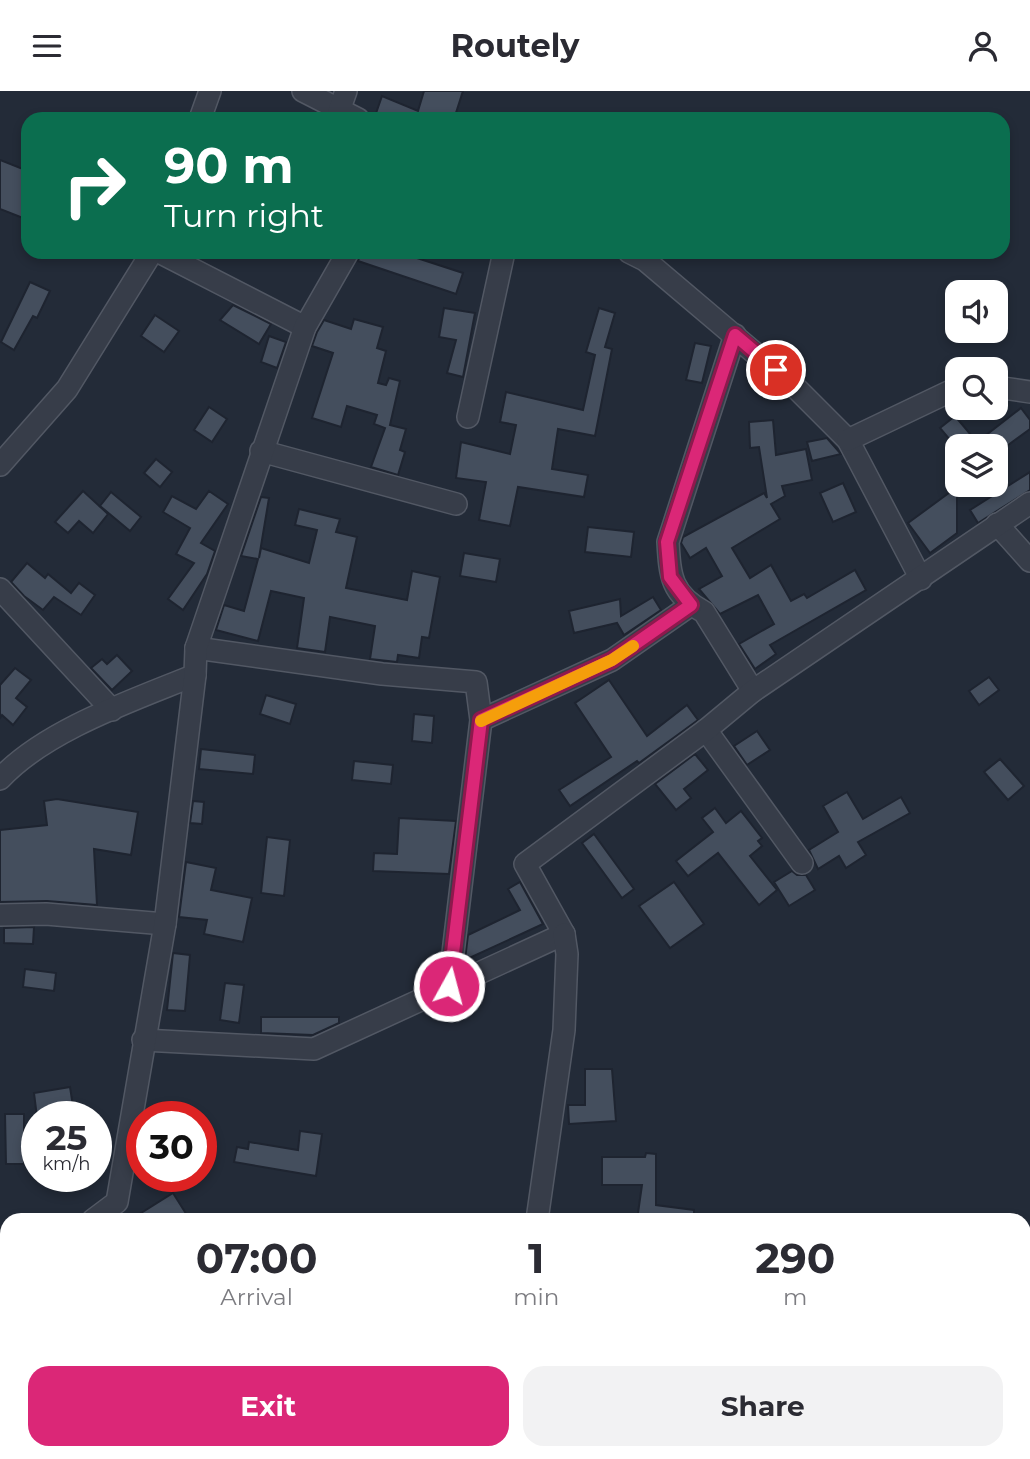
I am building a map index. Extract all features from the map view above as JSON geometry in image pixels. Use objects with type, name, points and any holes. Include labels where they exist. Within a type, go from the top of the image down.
[{"type":"street","points":[[202,112],[210,91]]},
{"type":"street","points":[[303,91],[348,107]]},
{"type":"street","points":[[0,465],[67,389],[148,259]]},
{"type":"street","points":[[173,259],[305,327]]},
{"type":"street","points":[[102,1213],[117,1202],[165,925],[196,648],[305,327],[344,259]]},
{"type":"street","points":[[468,417],[502,259]]},
{"type":"street","points":[[643,259],[796,388],[848,440],[921,579]]},
{"type":"street","points":[[735,335],[667,542],[670,577],[691,605],[704,612],[753,691]]},
{"type":"street","points":[[1008,389],[1030,392]]},
{"type":"street","points":[[848,440],[945,394]]},
{"type":"street","points":[[261,451],[456,504]]},
{"type":"street","points":[[538,1213],[564,1030],[568,954],[564,934],[525,864],[706,730],[753,691],[1030,503]]},
{"type":"street","points":[[997,524],[1030,561]]},
{"type":"street","points":[[0,589],[112,710]]},
{"type":"street","points":[[481,720],[612,660],[691,605]]},
{"type":"street","points":[[196,648],[383,674],[476,682],[481,720],[449,986]]},
{"type":"street","points":[[0,779],[12,766],[75,727],[195,675]]},
{"type":"street","points":[[706,730],[802,863]]},
{"type":"street","points":[[0,915],[46,914],[165,925]]},
{"type":"street","points":[[143,1040],[314,1049],[564,934]]},
{"type":"building","points":[[424,91],[463,91],[456,112],[376,112],[382,96],[418,111]]},
{"type":"building","points":[[0,160],[21,168],[21,217],[0,209]]},
{"type":"building","points":[[420,259],[463,273],[456,294],[358,261]]},
{"type":"building","points":[[30,282],[50,291],[37,318],[33,316],[14,350],[1,342]]},
{"type":"building","points":[[233,305],[271,324],[259,344],[220,320]]},
{"type":"building","points":[[444,308],[475,313],[463,377],[447,373],[456,340],[439,337]]},
{"type":"building","points":[[599,308],[615,313],[605,347],[612,349],[595,436],[558,429],[552,469],[588,475],[584,497],[518,487],[510,526],[479,520],[486,482],[456,478],[461,442],[510,454],[516,425],[500,422],[506,392],[583,410],[595,355],[586,352]]},
{"type":"building","points":[[155,315],[179,331],[164,352],[141,336]]},
{"type":"building","points":[[354,319],[383,327],[377,348],[386,351],[378,383],[386,385],[389,378],[400,381],[390,425],[406,429],[400,450],[405,452],[398,475],[371,467],[385,428],[374,424],[377,415],[347,406],[341,427],[312,418],[333,353],[312,346],[317,332],[324,320],[351,329]]},
{"type":"building","points":[[269,336],[286,342],[277,368],[261,362]]},
{"type":"building","points":[[695,343],[711,346],[702,383],[686,380]]},
{"type":"building","points":[[209,407],[227,419],[212,442],[194,430]]},
{"type":"building","points":[[1021,408],[1030,420],[1030,429],[1008,445],[1008,434],[987,434]]},
{"type":"building","points":[[773,420],[776,455],[806,449],[812,480],[782,486],[785,496],[771,504],[780,519],[732,548],[750,578],[771,565],[791,601],[804,594],[807,598],[855,570],[866,590],[770,645],[776,654],[755,669],[739,644],[774,624],[758,595],[720,614],[699,589],[722,576],[706,548],[690,558],[681,543],[683,537],[764,493],[767,498],[759,447],[750,448],[749,422]]},
{"type":"building","points":[[950,420],[958,420],[970,434],[945,434],[940,428]]},
{"type":"building","points":[[827,438],[841,454],[812,461],[807,442]]},
{"type":"building","points":[[156,459],[172,472],[160,487],[144,473]]},
{"type":"building","points":[[1030,472],[1030,490],[978,523],[970,510],[991,497],[1008,497],[1008,486]]},
{"type":"building","points":[[843,483],[856,512],[833,522],[820,493]]},
{"type":"building","points":[[83,491],[108,514],[93,533],[79,521],[68,533],[55,522]]},
{"type":"building","points":[[209,491],[228,504],[201,543],[215,551],[207,574],[183,610],[168,599],[194,563],[176,554],[190,528],[163,512],[172,496],[196,509]]},
{"type":"building","points":[[111,492],[141,517],[130,531],[100,506]]},
{"type":"building","points":[[945,496],[957,497],[957,533],[930,553],[908,523]]},
{"type":"building","points":[[261,497],[269,498],[259,558],[261,548],[309,563],[317,530],[295,525],[299,509],[340,519],[336,532],[357,537],[346,588],[407,600],[412,571],[440,577],[429,638],[422,637],[419,658],[398,655],[397,662],[370,659],[375,626],[330,617],[325,652],[297,648],[304,598],[271,591],[258,641],[216,630],[224,605],[244,611],[258,559],[241,556]]},
{"type":"building","points":[[588,527],[634,532],[631,557],[585,552]]},
{"type":"building","points":[[464,553],[500,559],[496,582],[460,576]]},
{"type":"building","points":[[27,563],[45,578],[48,574],[71,593],[79,583],[95,595],[81,615],[54,597],[43,610],[11,582]]},
{"type":"building","points":[[653,597],[661,610],[624,635],[617,623],[574,633],[569,611],[620,599],[621,616]]},
{"type":"building","points":[[117,655],[132,671],[112,690],[91,668],[102,659],[107,664]]},
{"type":"building","points":[[15,668],[31,680],[16,698],[27,707],[13,725],[2,715],[0,718],[0,685]]},
{"type":"building","points":[[989,677],[999,690],[979,705],[969,691]]},
{"type":"building","points":[[609,680],[647,736],[687,705],[698,720],[639,763],[637,761],[570,806],[559,790],[611,757],[575,703]]},
{"type":"building","points":[[266,695],[296,704],[290,724],[260,714]]},
{"type":"building","points":[[414,714],[434,716],[432,743],[412,741]]},
{"type":"building","points":[[757,731],[770,750],[747,765],[734,746]]},
{"type":"building","points":[[201,749],[255,755],[253,774],[199,769]]},
{"type":"building","points":[[695,754],[708,770],[684,789],[691,798],[676,810],[655,784]]},
{"type":"building","points":[[1000,759],[1024,786],[1008,800],[984,772]]},
{"type":"building","points":[[354,761],[393,765],[391,784],[352,780]]},
{"type":"building","points":[[847,792],[863,819],[901,797],[910,813],[858,842],[866,855],[846,868],[839,856],[818,869],[809,850],[838,832],[823,806]]},
{"type":"building","points":[[57,799],[138,812],[131,855],[94,849],[97,905],[47,901],[0,902],[0,830],[47,825],[44,801]]},
{"type":"building","points":[[193,801],[204,802],[202,824],[190,823]]},
{"type":"building","points":[[715,808],[726,823],[741,811],[762,838],[758,841],[762,846],[750,856],[777,890],[759,905],[718,853],[688,876],[676,861],[713,832],[702,818]]},
{"type":"building","points":[[399,818],[456,821],[449,874],[373,871],[374,853],[397,854]]},
{"type":"building","points":[[594,834],[634,889],[622,898],[582,843]]},
{"type":"building","points":[[267,837],[290,840],[284,896],[261,893]]},
{"type":"building","points":[[186,862],[216,868],[211,890],[252,898],[243,942],[204,934],[207,920],[179,917]]},
{"type":"building","points":[[792,871],[797,875],[806,875],[815,890],[789,906],[774,882]]},
{"type":"building","points":[[520,882],[543,924],[465,960],[468,935],[520,910],[508,889]]},
{"type":"building","points":[[674,882],[704,924],[670,948],[639,906]]},
{"type":"building","points":[[34,927],[33,944],[4,943],[4,928]]},
{"type":"building","points":[[173,953],[190,955],[185,1011],[167,1010]]},
{"type":"building","points":[[25,969],[56,973],[54,991],[23,987]]},
{"type":"building","points":[[225,983],[244,985],[239,1023],[220,1020]]},
{"type":"building","points":[[261,1017],[339,1017],[339,1023],[313,1035],[261,1033]]},
{"type":"building","points":[[585,1069],[612,1069],[616,1121],[569,1124],[568,1105],[585,1105]]},
{"type":"building","points":[[70,1087],[72,1101],[35,1101],[34,1093]]},
{"type":"building","points":[[5,1114],[21,1114],[21,1164],[6,1164]]},
{"type":"building","points":[[300,1131],[322,1134],[316,1176],[234,1162],[237,1147],[248,1149],[249,1142],[298,1150]]},
{"type":"building","points":[[646,1153],[656,1154],[656,1205],[694,1210],[694,1213],[638,1213],[642,1185],[602,1185],[602,1157],[645,1157]]},
{"type":"building","points":[[173,1193],[186,1213],[141,1213]]},
{"type":"slow traffic","points":[[481,721],[612,660],[633,646]]},
{"type":"route","points":[[449,986],[481,720],[612,660],[691,605],[670,577],[667,542],[735,335],[776,370]]}]
